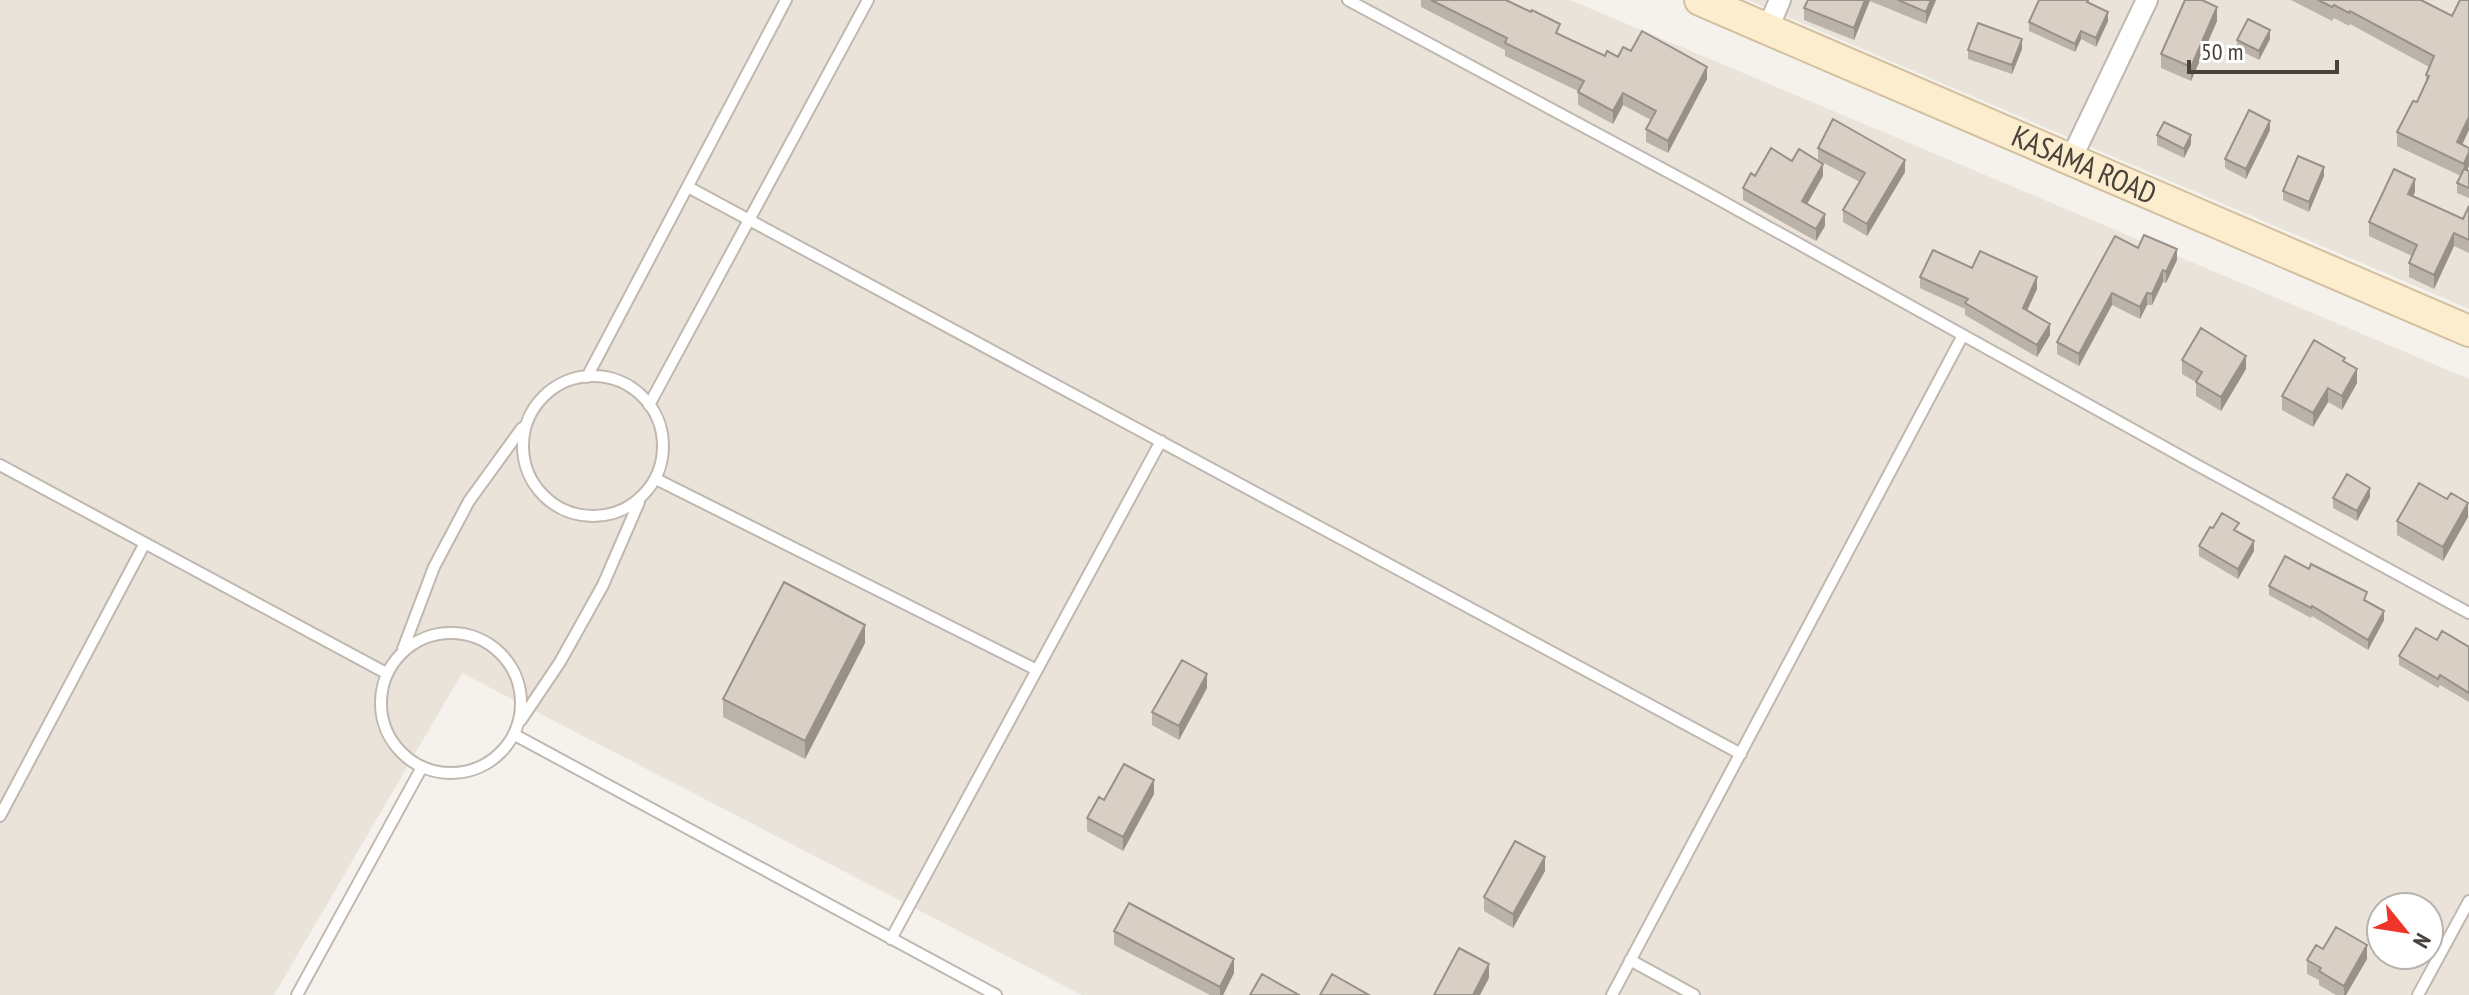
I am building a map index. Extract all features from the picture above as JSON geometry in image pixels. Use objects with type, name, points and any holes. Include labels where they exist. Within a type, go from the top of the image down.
[{"type":"street","name":"KASAMA ROAD","points":[[1700,0],[1774,14],[2071,159],[2469,331]]},
{"type":"street","points":[[2071,159],[2147,0]]},
{"type":"lane","points":[[587,377],[786,0]]},
{"type":"lane","points":[[649,405],[868,0]]},
{"type":"lane","points":[[1348,0],[1700,189],[2469,613]]},
{"type":"lane","points":[[688,187],[1741,754]]},
{"type":"lane","points":[[1612,995],[1963,335]]},
{"type":"lane","points":[[520,722],[560,662],[603,585],[639,501],[656,479],[661,467],[664,441],[649,405],[628,386],[601,377],[587,377],[573,379],[547,391],[530,412],[522,438],[525,467],[538,490],[548,500],[573,513],[587,516],[615,514],[639,501]]},
{"type":"lane","points":[[403,651],[427,637],[440,634],[468,636],[504,657],[518,681],[522,709],[515,735],[499,756],[476,770],[450,773],[422,767],[399,750],[385,727],[380,699],[386,673],[403,651],[434,567],[469,501],[525,424]]},
{"type":"lane","points":[[891,939],[1161,441]]},
{"type":"lane","points":[[0,465],[386,673]]},
{"type":"lane","points":[[656,479],[1037,670]]},
{"type":"lane","points":[[0,816],[145,543]]},
{"type":"lane","points":[[515,735],[996,995]]},
{"type":"lane","points":[[297,995],[422,767]]},
{"type":"lane","points":[[2418,995],[2469,901]]},
{"type":"lane","points":[[1630,960],[1694,995]]},
{"type":"shaded area","points":[[0,0],[1570,0],[2469,379],[2469,995],[1082,995],[462,673],[274,995],[0,995]]},
{"type":"shaded area","points":[[1748,0],[2469,0],[2469,309]]},
{"type":"building","points":[[1431,0],[1506,0],[1560,24],[1556,33],[1605,56],[1607,51],[1618,57],[1623,47],[1631,51],[1642,31],[1707,67],[1668,141],[1646,129],[1656,111],[1623,93],[1613,111],[1578,92],[1584,81],[1505,43],[1507,38]]},
{"type":"building","points":[[1808,0],[1865,0],[1854,28],[1804,8]]},
{"type":"building","points":[[1898,0],[1931,0],[1926,12]]},
{"type":"building","points":[[2039,0],[2088,0],[2108,12],[2096,38],[2081,31],[2075,44],[2029,22]]},
{"type":"building","points":[[2185,0],[2202,0],[2217,7],[2191,67],[2161,54]]},
{"type":"building","points":[[2318,0],[2421,0],[2452,16],[2460,0],[2469,0],[2469,117],[2457,142],[2469,148],[2464,164],[2397,132],[2413,101],[2417,102],[2434,56],[2350,11]]},
{"type":"building","points":[[2248,19],[2270,30],[2259,51],[2237,40]]},
{"type":"building","points":[[1978,23],[2022,39],[2012,65],[1968,50]]},
{"type":"building","points":[[2249,110],[2270,121],[2246,169],[2225,159]]},
{"type":"building","points":[[1833,119],[1905,160],[1867,224],[1843,210],[1865,173],[1818,148]]},
{"type":"building","points":[[2164,122],[2191,135],[2184,149],[2157,135]]},
{"type":"building","points":[[1771,148],[1792,161],[1799,149],[1823,164],[1802,201],[1825,214],[1816,229],[1743,188],[1751,173],[1755,176]]},
{"type":"building","points":[[2298,156],[2324,167],[2309,202],[2283,191]]},
{"type":"building","points":[[2394,169],[2415,179],[2408,194],[2463,219],[2469,206],[2469,240],[2454,233],[2434,275],[2409,263],[2417,245],[2369,222]]},
{"type":"building","points":[[2464,169],[2469,171],[2469,188],[2457,183]]},
{"type":"building","points":[[2144,235],[2177,249],[2152,294],[2147,293],[2140,307],[2112,293],[2079,354],[2057,342],[2115,236],[2138,248]]},
{"type":"building","points":[[1933,250],[1972,268],[1980,251],[2037,277],[2023,308],[2050,324],[2037,345],[1965,303],[1968,299],[1920,277]]},
{"type":"building","points":[[2201,328],[2246,356],[2221,397],[2196,382],[2202,372],[2182,360]]},
{"type":"building","points":[[2314,340],[2345,358],[2343,361],[2357,369],[2342,396],[2328,388],[2313,413],[2282,396]]},
{"type":"building","points":[[2347,474],[2370,488],[2357,511],[2333,498]]},
{"type":"building","points":[[2419,483],[2447,499],[2451,493],[2468,503],[2443,547],[2397,521]]},
{"type":"building","points":[[2222,513],[2239,523],[2234,530],[2254,541],[2238,569],[2199,546]]},
{"type":"building","points":[[2285,556],[2309,569],[2311,564],[2367,592],[2364,600],[2384,611],[2368,640],[2312,606],[2269,586]]},
{"type":"building","points":[[784,582],[865,625],[805,741],[723,699]]},
{"type":"building","points":[[2416,628],[2437,640],[2442,631],[2469,647],[2469,693],[2399,656]]},
{"type":"building","points":[[1182,660],[1207,674],[1179,726],[1152,712]]},
{"type":"building","points":[[1124,764],[1154,780],[1123,837],[1087,818],[1099,797],[1104,800]]},
{"type":"building","points":[[1515,841],[1545,857],[1513,914],[1484,897]]},
{"type":"building","points":[[1129,903],[1234,959],[1220,987],[1114,931]]},
{"type":"building","points":[[2336,927],[2365,944],[2344,986],[2307,960],[2316,945],[2323,949]]},
{"type":"building","points":[[1459,948],[1489,964],[1473,995],[1434,995]]},
{"type":"building","points":[[1262,974],[1299,995],[1250,995]]},
{"type":"building","points":[[1332,974],[1369,995],[1320,995]]}]
